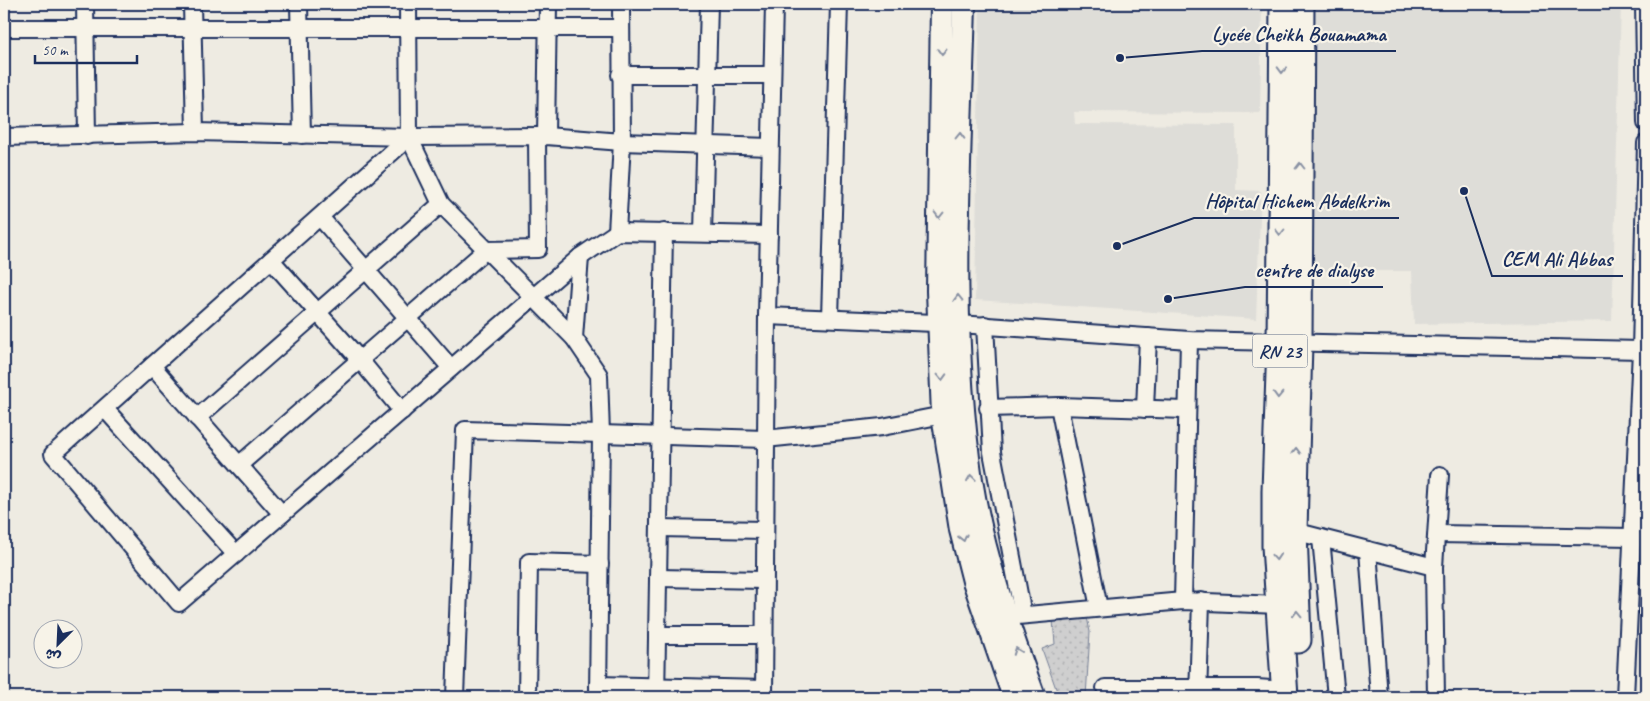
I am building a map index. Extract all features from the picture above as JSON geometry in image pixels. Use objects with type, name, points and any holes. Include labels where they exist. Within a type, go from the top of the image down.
[{"type":"main road","points":[[942,4],[949,323],[972,481],[993,580],[1004,617],[1034,697]]},
{"type":"main road","points":[[964,4],[958,248],[949,323],[943,415],[961,530],[1004,617],[1014,697]]},
{"type":"main road","name":"RN 23","points":[[1283,4],[1298,645],[1290,695]]},
{"type":"main road","name":"RN 23","points":[[1290,695],[1279,605],[1274,491],[1290,343],[1301,4]]},
{"type":"street","points":[[85,4],[87,136]]},
{"type":"street","points":[[192,4],[195,132]]},
{"type":"street","points":[[300,4],[302,135]]},
{"type":"street","points":[[408,4],[410,137],[440,204],[574,338],[599,375],[601,434],[598,691],[764,693],[765,439],[774,4]]},
{"type":"street","points":[[239,465],[486,250],[538,249],[548,4]]},
{"type":"street","points":[[617,232],[622,142],[620,75],[621,4]]},
{"type":"street","points":[[703,233],[709,4]]},
{"type":"street","points":[[830,318],[839,4]]},
{"type":"street","points":[[1644,4],[1646,123]]},
{"type":"street","points":[[4,28],[621,28]]},
{"type":"street","points":[[620,75],[772,75]]},
{"type":"street","points":[[4,137],[195,132],[410,137],[542,136],[704,146],[770,147]]},
{"type":"street","points":[[410,137],[53,454],[179,603],[533,297],[580,258],[617,232],[769,235]]},
{"type":"street","points":[[1625,697],[1632,538],[1641,479],[1641,350],[1646,143]]},
{"type":"street","points":[[198,418],[440,204]]},
{"type":"street","points":[[320,217],[451,368]]},
{"type":"street","points":[[656,692],[664,232]]},
{"type":"street","points":[[574,338],[580,258]]},
{"type":"street","points":[[271,260],[360,360],[402,411]]},
{"type":"street","points":[[767,316],[985,325],[1189,340],[1641,350]]},
{"type":"street","points":[[985,325],[988,408],[998,489],[1004,617],[1183,600],[1279,605]]},
{"type":"street","points":[[1145,409],[1148,337]]},
{"type":"street","points":[[1183,600],[1189,340]]},
{"type":"street","points":[[152,366],[282,514]]},
{"type":"street","points":[[988,408],[1059,406],[1186,410]]},
{"type":"street","points":[[1059,406],[1099,608]]},
{"type":"street","points":[[105,409],[236,554]]},
{"type":"street","points":[[455,697],[465,430],[765,439],[882,427],[943,415]]},
{"type":"street","points":[[1436,697],[1434,568],[1440,476]]},
{"type":"street","points":[[659,528],[765,530]]},
{"type":"street","points":[[1294,531],[1434,568]]},
{"type":"street","points":[[1437,534],[1632,538]]},
{"type":"street","points":[[1321,538],[1336,697]]},
{"type":"street","points":[[1368,550],[1379,697]]},
{"type":"street","points":[[527,697],[529,562],[600,564]]},
{"type":"street","points":[[658,578],[764,580]]},
{"type":"street","points":[[1198,692],[1201,601]]},
{"type":"street","points":[[657,635],[764,635]]},
{"type":"street","points":[[1105,688],[1290,695]]},
{"type":"shaded area","points":[[980,4],[1262,4],[1260,113],[1074,112],[1075,124],[1236,125],[1236,190],[1261,191],[1256,319],[975,300]]},
{"type":"shaded area","points":[[1314,4],[1621,4],[1612,321],[1414,324],[1412,271],[1310,271]]},
{"type":"shaded area","points":[[1087,617],[1090,632],[1086,697],[1059,697],[1042,649],[1055,644],[1053,620]]},
{"type":"place","name":"Lycée Cheikh Bouamama","points":[[1120,58]]},
{"type":"place","name":"CEM Ali Abbas","points":[[1464,191]]},
{"type":"place","name":"Hôpital Hichem Abdelkrim","points":[[1117,246]]},
{"type":"place","name":"centre de dialyse","points":[[1168,299]]}]
